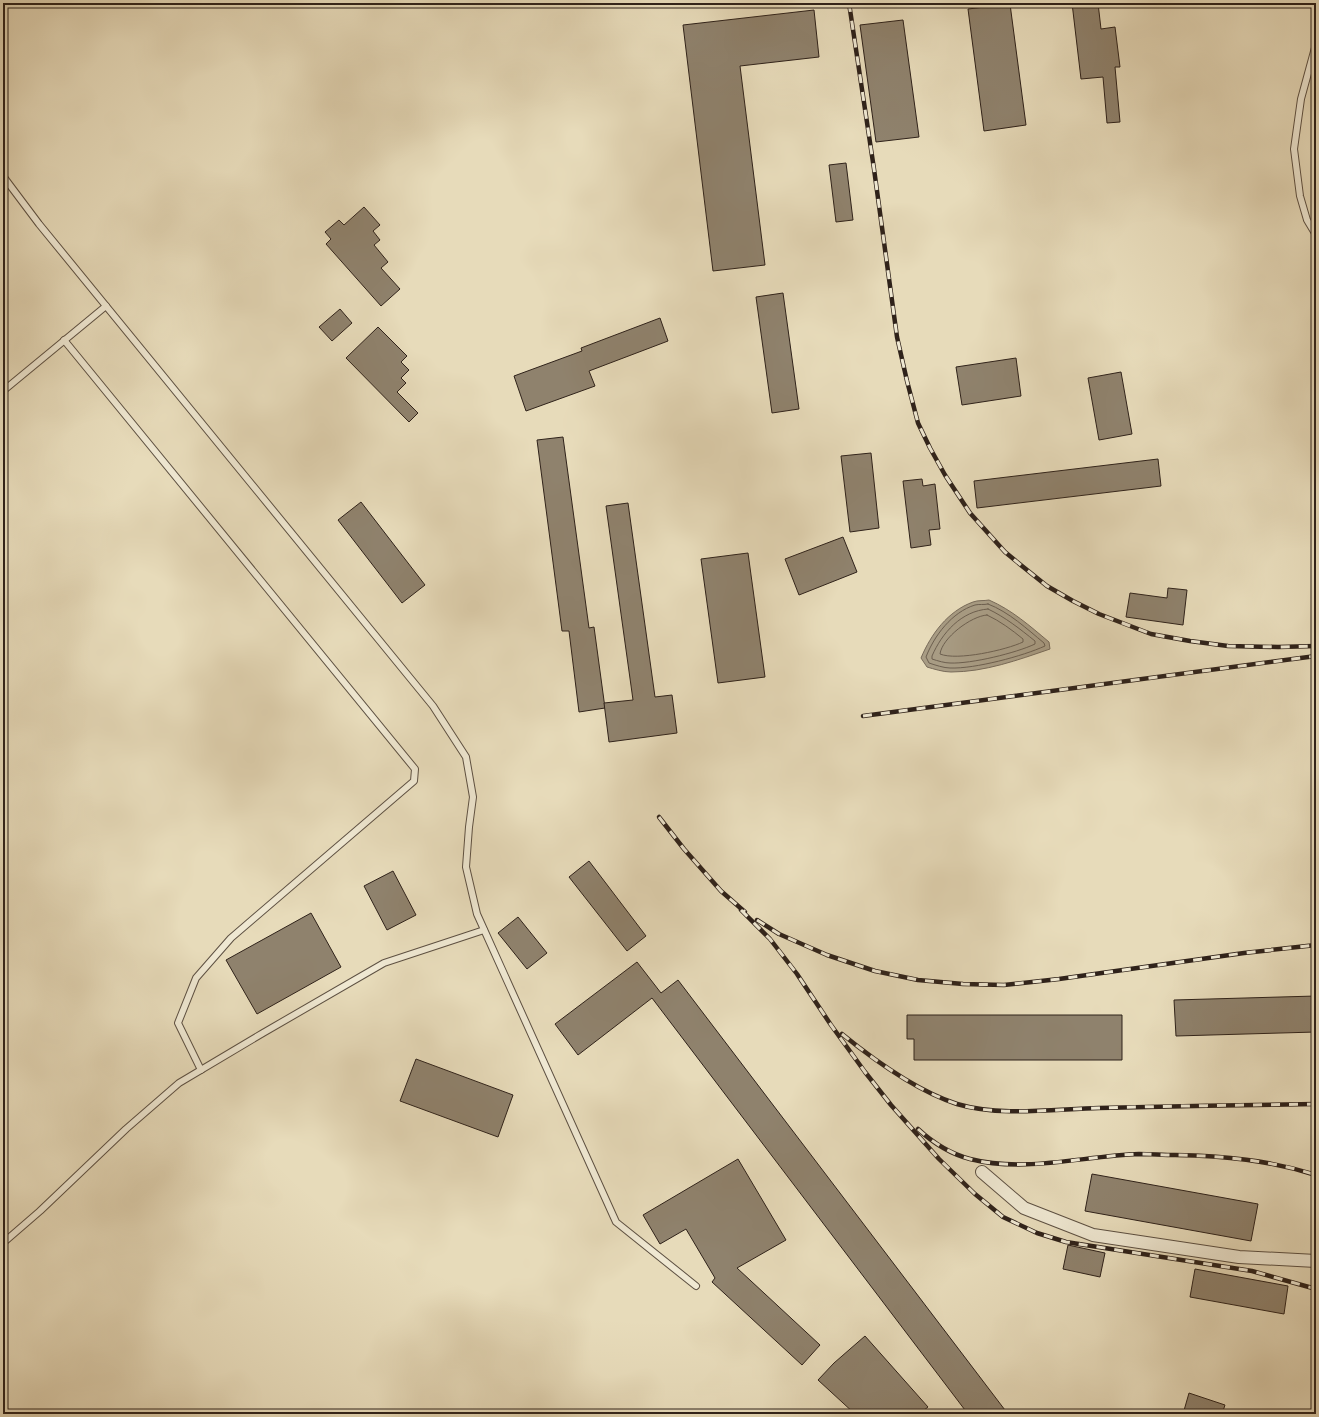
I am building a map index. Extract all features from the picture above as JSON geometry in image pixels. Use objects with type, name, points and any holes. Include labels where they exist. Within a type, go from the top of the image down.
[{"type":"street","points":[[982,1172],[1024,1208],[1093,1235],[1239,1257],[1316,1261]]},
{"type":"lane","points":[[1316,44],[1301,99],[1294,149],[1300,196],[1307,220],[1316,235]]},
{"type":"lane","points":[[3,176],[39,224],[433,706],[466,757],[473,797],[468,827],[466,867],[477,914],[616,1222],[696,1286]]},
{"type":"lane","points":[[3,391],[106,306]]},
{"type":"lane","points":[[64,340],[415,769],[414,781],[231,938],[196,978],[178,1023],[202,1070]]},
{"type":"lane","points":[[3,1243],[40,1211],[179,1083],[263,1032],[384,963],[484,930]]},
{"type":"water","points":[[989,600],[1013,613],[1028,624],[1049,642],[1050,649],[1001,665],[976,670],[948,672],[927,667],[921,658],[930,640],[941,624],[964,606],[975,601]]},
{"type":"building","points":[[1072,3],[1098,3],[1101,29],[1115,27],[1120,67],[1115,67],[1120,122],[1107,123],[1103,77],[1081,79]]},
{"type":"building","points":[[1010,4],[1026,125],[984,131],[968,9]]},
{"type":"building","points":[[814,10],[819,57],[740,66],[765,265],[713,271],[683,25]]},
{"type":"building","points":[[903,20],[919,137],[876,142],[860,25]]},
{"type":"building","points":[[846,163],[853,220],[836,222],[829,165]]},
{"type":"building","points":[[364,207],[380,225],[373,231],[380,240],[374,245],[388,262],[381,268],[400,289],[381,306],[326,244],[331,239],[325,232],[339,220],[344,225]]},
{"type":"building","points":[[783,293],[799,409],[772,413],[756,297]]},
{"type":"building","points":[[340,309],[352,323],[332,341],[319,327]]},
{"type":"building","points":[[660,318],[668,341],[589,371],[595,386],[526,411],[514,376],[582,351],[581,348]]},
{"type":"building","points":[[378,327],[407,356],[401,362],[409,370],[401,378],[406,383],[397,392],[418,413],[409,422],[346,358]]},
{"type":"building","points":[[1016,358],[1021,396],[962,405],[956,367]]},
{"type":"building","points":[[1121,372],[1132,434],[1099,440],[1088,378]]},
{"type":"building","points":[[563,437],[589,628],[594,627],[605,708],[579,712],[569,631],[562,631],[537,440]]},
{"type":"building","points":[[871,453],[879,528],[850,532],[841,456]]},
{"type":"building","points":[[1158,459],[1161,486],[977,508],[974,481]]},
{"type":"building","points":[[922,479],[923,486],[935,484],[940,529],[929,530],[931,545],[911,548],[903,481]]},
{"type":"building","points":[[361,502],[425,585],[402,603],[338,520]]},
{"type":"building","points":[[628,503],[655,697],[672,695],[677,733],[609,742],[604,703],[633,700],[606,506]]},
{"type":"building","points":[[843,537],[857,572],[799,595],[785,559]]},
{"type":"building","points":[[748,553],[765,677],[718,683],[701,559]]},
{"type":"building","points":[[1168,588],[1187,590],[1183,625],[1126,617],[1130,593],[1167,598]]},
{"type":"building","points":[[589,861],[646,936],[627,951],[569,877]]},
{"type":"building","points":[[393,871],[416,915],[387,930],[364,886]]},
{"type":"building","points":[[311,913],[341,967],[257,1014],[226,960]]},
{"type":"building","points":[[518,917],[547,953],[527,969],[498,933]]},
{"type":"building","points":[[637,962],[661,993],[678,980],[1008,1414],[968,1414],[652,998],[578,1055],[555,1024]]},
{"type":"building","points":[[1316,996],[1316,1032],[1176,1036],[1174,1000]]},
{"type":"building","points":[[907,1015],[1122,1015],[1122,1060],[914,1060],[914,1039],[907,1039]]},
{"type":"building","points":[[416,1059],[513,1095],[498,1137],[400,1101]]},
{"type":"building","points":[[738,1159],[786,1240],[737,1268],[820,1345],[802,1365],[712,1282],[715,1278],[686,1229],[660,1244],[643,1215]]},
{"type":"building","points":[[1092,1174],[1258,1204],[1251,1241],[1085,1211]]},
{"type":"building","points":[[1068,1245],[1105,1253],[1100,1277],[1063,1269]]},
{"type":"building","points":[[1195,1269],[1288,1286],[1284,1314],[1190,1297]]},
{"type":"building","points":[[865,1336],[928,1407],[919,1414],[855,1414],[818,1380],[834,1363]]},
{"type":"building","points":[[1189,1393],[1225,1405],[1222,1414],[1183,1414]]},
{"type":"railway","points":[[849,3],[897,337],[907,381],[918,423],[945,475],[970,513],[1005,552],[1047,586],[1099,614],[1151,634],[1228,646],[1316,646]]},
{"type":"railway","points":[[863,716],[1316,656]]},
{"type":"railway","points":[[659,817],[684,849],[721,891],[745,912]]},
{"type":"railway","points":[[741,910],[770,939],[797,974],[831,1025],[891,1105],[939,1159],[975,1194],[1003,1217],[1037,1233],[1066,1242],[1252,1271],[1316,1289]]},
{"type":"railway","points":[[757,920],[779,934],[827,955],[875,971],[918,980],[963,984],[1004,985],[1059,979],[1244,953],[1316,945]]},
{"type":"railway","points":[[842,1034],[896,1074],[911,1083],[957,1104],[974,1108],[1028,1111],[1126,1107],[1316,1104]]},
{"type":"railway","points":[[918,1129],[949,1151],[970,1159],[991,1163],[1033,1164],[1139,1154],[1229,1158],[1264,1162],[1316,1175]]}]
